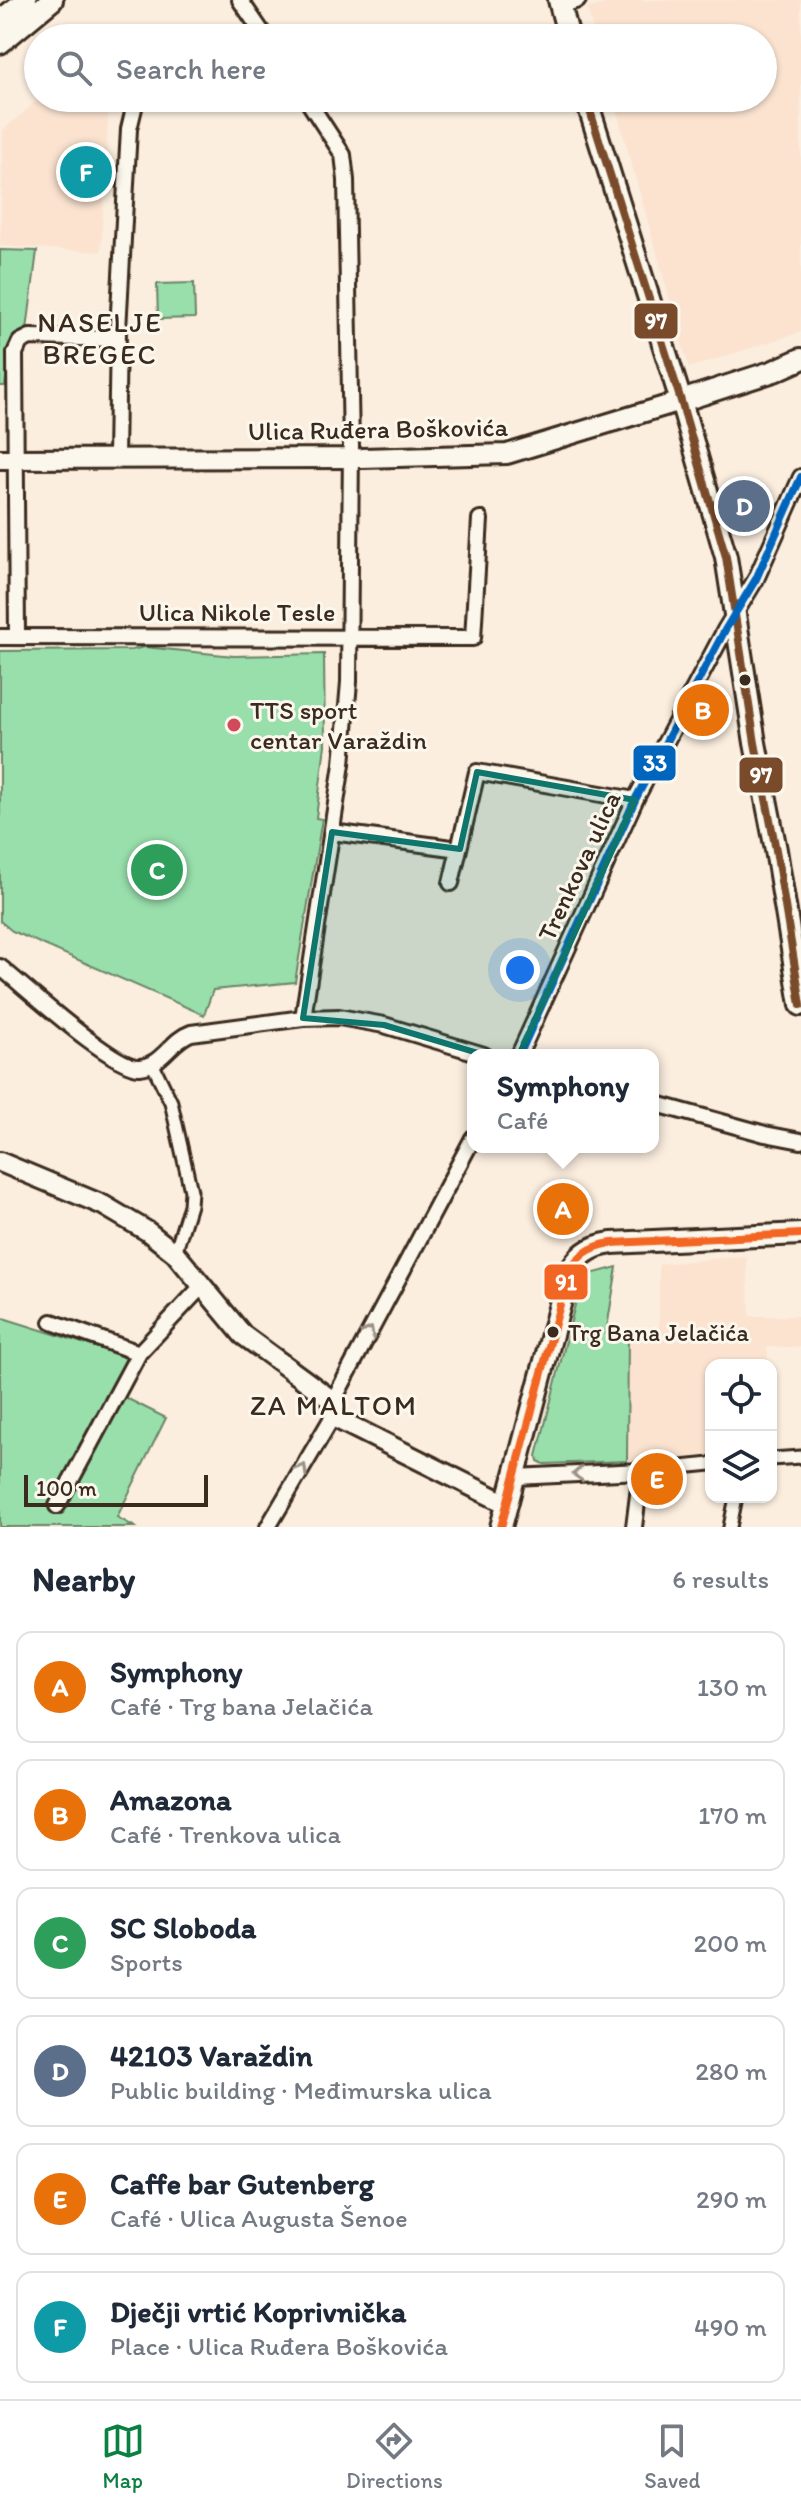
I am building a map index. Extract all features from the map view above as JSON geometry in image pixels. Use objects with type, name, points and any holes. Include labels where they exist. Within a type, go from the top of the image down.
[{"type":"main road","points":[[0,21],[26,0]]},
{"type":"main road","points":[[0,43],[52,0]]},
{"type":"main road","points":[[564,1],[567,24]]},
{"type":"main road","points":[[590,112],[681,401],[726,557],[801,1005]]},
{"type":"main road","points":[[681,401],[774,371],[801,359]]},
{"type":"main road","points":[[501,1527],[572,1266],[586,1250],[599,1245],[624,1243],[801,1234]]},
{"type":"street","points":[[240,0],[256,24]]},
{"type":"street","points":[[116,458],[118,339],[129,129],[133,112]]},
{"type":"street","points":[[303,1018],[342,764],[350,636],[351,458],[346,180],[343,155],[315,112]]},
{"type":"street","points":[[17,637],[8,582],[8,459],[15,353],[20,342],[30,337],[118,339]]},
{"type":"street","name":"Ulica Ruđera Boškovića","points":[[8,459],[351,458],[507,454],[681,401]]},
{"type":"street","name":"Trenkova ulica","points":[[522,1049],[635,800],[725,630],[756,579],[801,477]]},
{"type":"street","name":"Ulica Nikole Tesle","points":[[0,637],[473,638],[480,519]]},
{"type":"street","points":[[451,883],[477,772],[635,800]]},
{"type":"street","points":[[332,832],[459,849]]},
{"type":"street","points":[[0,967],[104,1052],[128,1066],[141,1067],[152,1063],[179,1037],[191,1033],[303,1018],[339,1017],[384,1025],[467,1050]]},
{"type":"street","points":[[152,1063],[171,1102],[191,1191],[175,1253]]},
{"type":"street","points":[[659,1105],[801,1141]]},
{"type":"street","points":[[268,1527],[467,1150]]},
{"type":"street","points":[[0,1162],[103,1205],[147,1231],[175,1253],[243,1335],[334,1406],[339,1420],[507,1504]]},
{"type":"street","points":[[57,1506],[139,1353],[202,1286]]},
{"type":"street","points":[[52,1322],[139,1353]]},
{"type":"street","points":[[777,1459],[801,1457]]},
{"type":"street","points":[[515,1477],[705,1465]]},
{"type":"street","points":[[634,1527],[641,1471]]},
{"type":"street","points":[[730,1527],[735,1503]]},
{"type":"highlighted area","points":[[477,772],[635,800],[515,1064],[384,1025],[303,1018],[332,832],[460,849]]},
{"type":"shaded area","points":[[618,0],[801,0],[801,332],[689,368],[617,112],[777,112],[777,24],[592,24],[587,9]]},
{"type":"shaded area","points":[[24,112],[108,112],[101,252],[0,246],[3,130]]},
{"type":"shaded area","points":[[746,1256],[750,1316],[801,1316],[801,1347],[767,1347],[768,1359],[705,1359],[705,1455],[627,1461],[628,1334],[659,1333],[659,1264]]},
{"type":"green space","points":[[0,250],[37,251],[27,330],[10,346],[5,386],[0,386]]},
{"type":"green space","points":[[194,283],[195,318],[158,319],[157,284]]},
{"type":"green space","points":[[144,647],[234,656],[324,654],[325,745],[316,818],[322,819],[295,982],[213,990],[204,1015],[12,931],[0,921],[0,651],[132,650]]},
{"type":"green space","points":[[617,1267],[606,1334],[628,1334],[627,1461],[544,1464],[538,1461],[537,1456],[579,1289],[587,1275]]},
{"type":"green space","points":[[0,1317],[134,1359],[114,1392],[166,1418],[117,1517],[135,1527],[0,1527]]},
{"type":"transit line","name":"97","points":[[590,112],[681,401],[726,557],[801,1005]]},
{"type":"transit line","name":"33","points":[[522,1049],[635,800],[725,630],[756,579],[801,477]]},
{"type":"transit line","name":"91","points":[[501,1527],[567,1278],[579,1258],[590,1250],[612,1243],[801,1234]]},
{"type":"place","name":"Dječji vrtić Koprivnička","points":[[86,172]]},
{"type":"place","name":"42103 Varaždin","points":[[744,506]]},
{"type":"place","name":"Amazona","points":[[703,710]]},
{"type":"place","name":"TTS sport centar Varaždin","points":[[234,725]]},
{"type":"place","name":"SC Sloboda","points":[[157,870]]},
{"type":"place","name":"Symphony","points":[[563,1209]]},
{"type":"place","name":"Trg Bana Jelačića","points":[[553,1332]]},
{"type":"place","name":"Caffe bar Gutenberg","points":[[657,1479]]},
{"type":"district","name":"NASELJE BREGEC","points":[[100,338]]},
{"type":"district","name":"ZA MALTOM","points":[[334,1405]]}]
